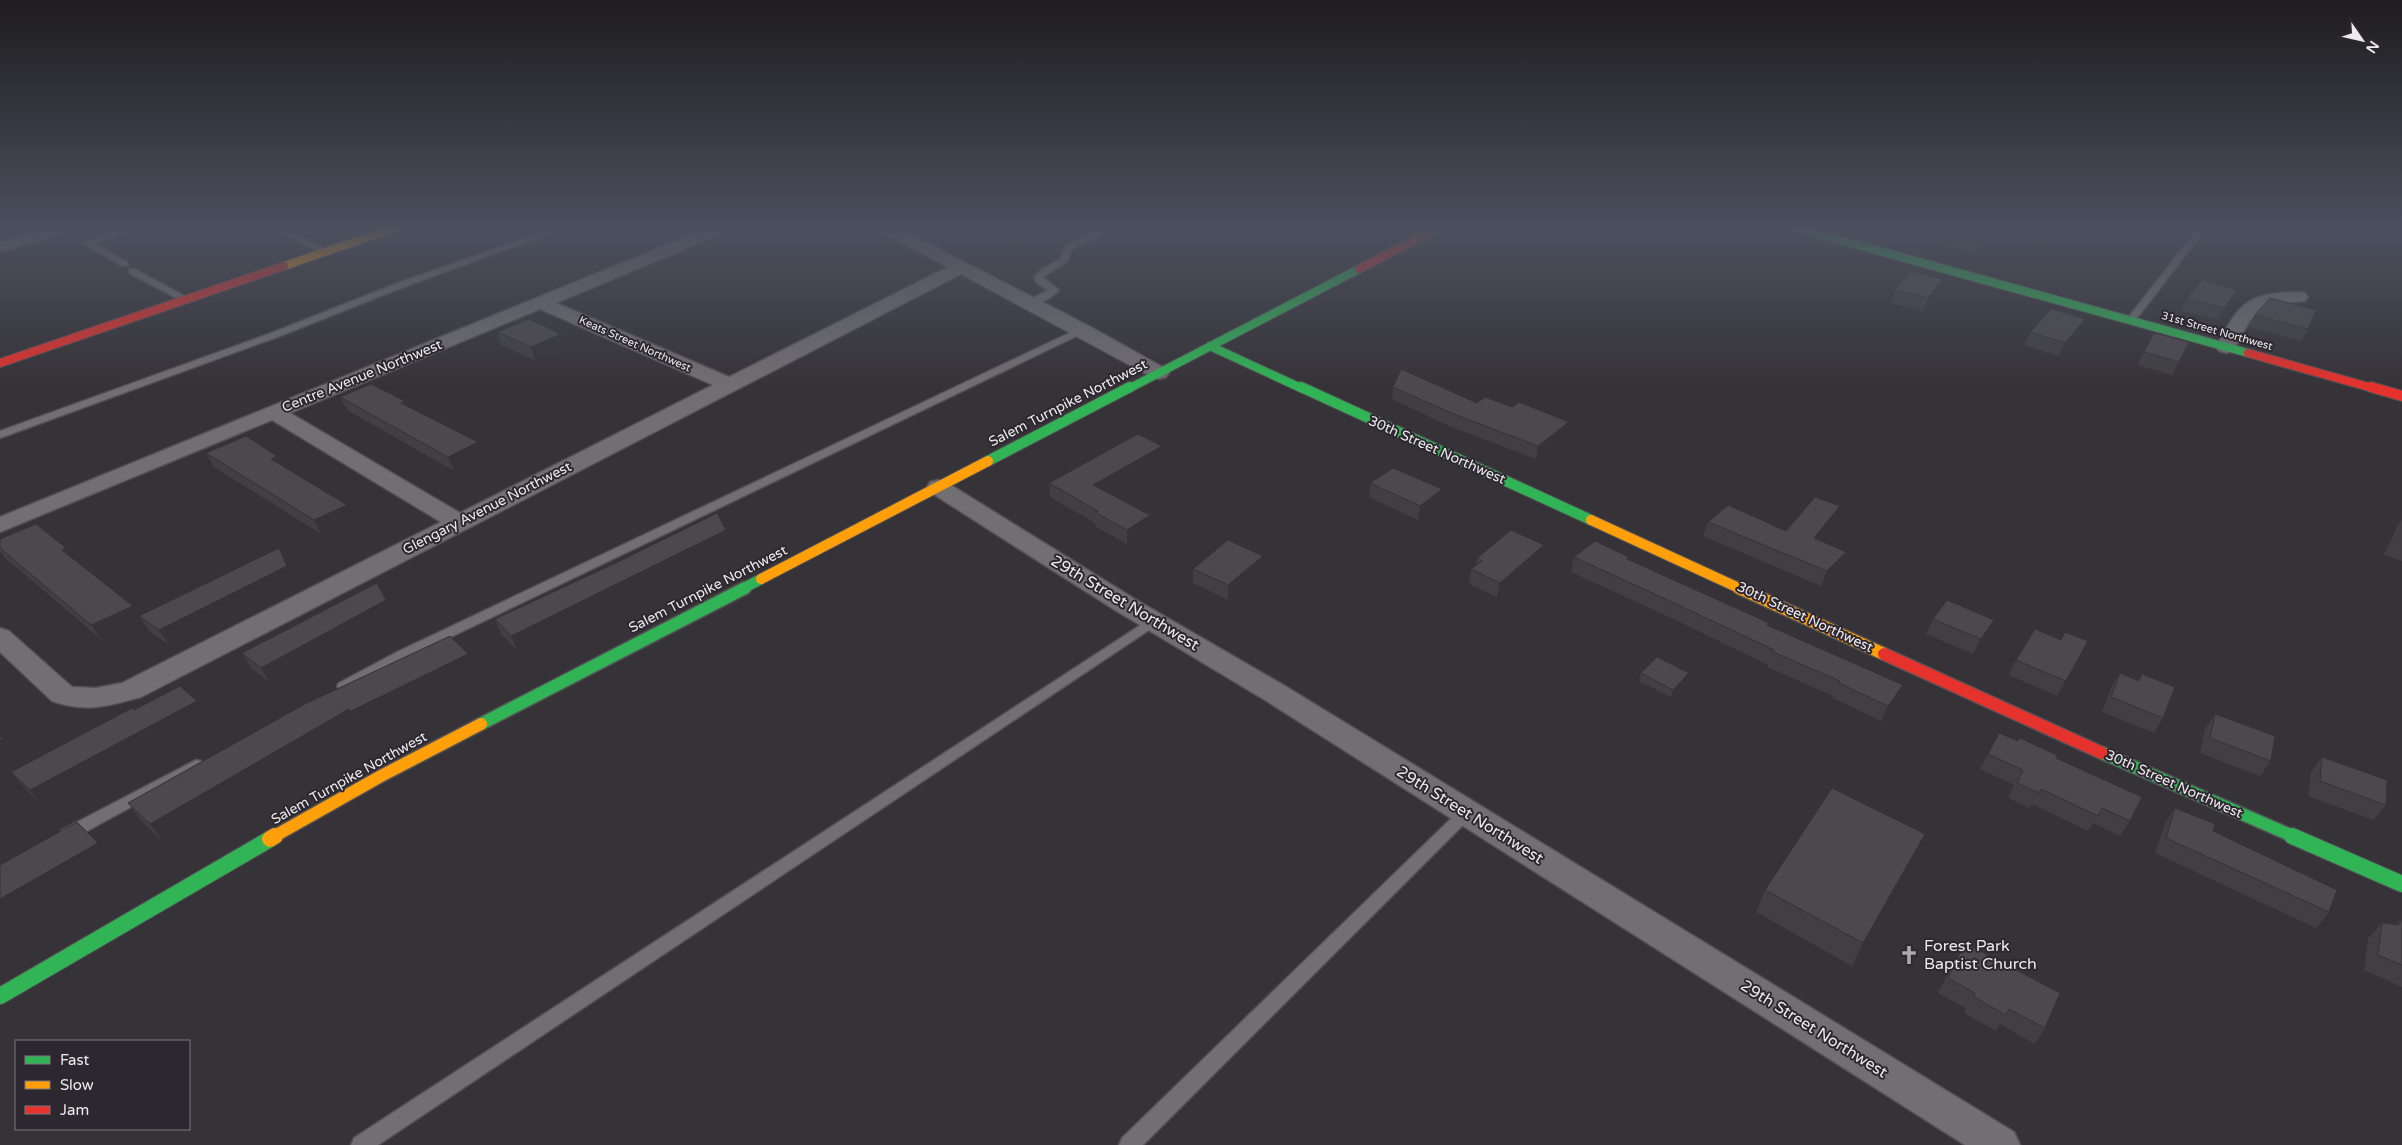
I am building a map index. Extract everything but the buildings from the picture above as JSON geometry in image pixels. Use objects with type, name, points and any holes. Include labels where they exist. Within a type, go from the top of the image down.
[{"type":"street","points":[[0,363],[240,280]]},
{"type":"street","name":"Centre Avenue Northwest","points":[[0,525],[595,280]]},
{"type":"street","name":"Glengary Avenue Northwest","points":[[8,645],[62,694],[69,698],[86,700],[131,690],[935,280]]},
{"type":"street","points":[[987,280],[1159,373]]},
{"type":"street","name":"Salem Turnpike Northwest","points":[[0,996],[184,887],[381,776],[1337,280]]},
{"type":"street","name":"31st Street Northwest","points":[[1987,280],[2402,396]]},
{"type":"street","points":[[2226,347],[2248,308],[2264,300],[2299,297]]},
{"type":"street","name":"Keats Street Northwest","points":[[541,303],[729,385]]},
{"type":"street","name":"30th Street Northwest","points":[[1210,346],[2064,736],[2402,884]]},
{"type":"street","points":[[273,412],[458,522]]},
{"type":"street","name":"29th Street Northwest","points":[[938,487],[1153,621],[1467,812],[1629,915],[2000,1145]]},
{"type":"lane","points":[[150,280],[186,299]]},
{"type":"lane","points":[[0,435],[277,334],[414,280]]},
{"type":"lane","points":[[1030,303],[1050,294],[1054,290],[1040,280]]},
{"type":"lane","points":[[2131,320],[2162,280]]},
{"type":"lane","points":[[332,692],[402,655],[1082,330]]},
{"type":"lane","points":[[361,1145],[1153,621]]},
{"type":"lane","points":[[52,842],[210,758]]},
{"type":"lane","points":[[1129,1145],[1467,812]]},
{"type":"traffic: fast","points":[[988,461],[1337,280]]},
{"type":"traffic: fast","points":[[1986,280],[2248,353]]},
{"type":"traffic: fast","points":[[1210,346],[1591,520]]},
{"type":"traffic: fast","points":[[481,724],[761,579]]},
{"type":"traffic: fast","points":[[2102,753],[2402,884]]},
{"type":"traffic: fast","points":[[0,996],[270,839]]},
{"type":"traffic: slow","points":[[761,579],[988,461]]},
{"type":"traffic: slow","points":[[1591,520],[1884,654]]},
{"type":"traffic: slow","points":[[270,839],[381,776],[481,724]]},
{"type":"traffic: jam","points":[[0,363],[242,280]]},
{"type":"traffic: jam","points":[[2248,353],[2402,396]]},
{"type":"traffic: jam","points":[[1884,654],[2102,753]]},
{"type":"place","name":"Forest Park Baptist Church","points":[[1909,955]]}]
